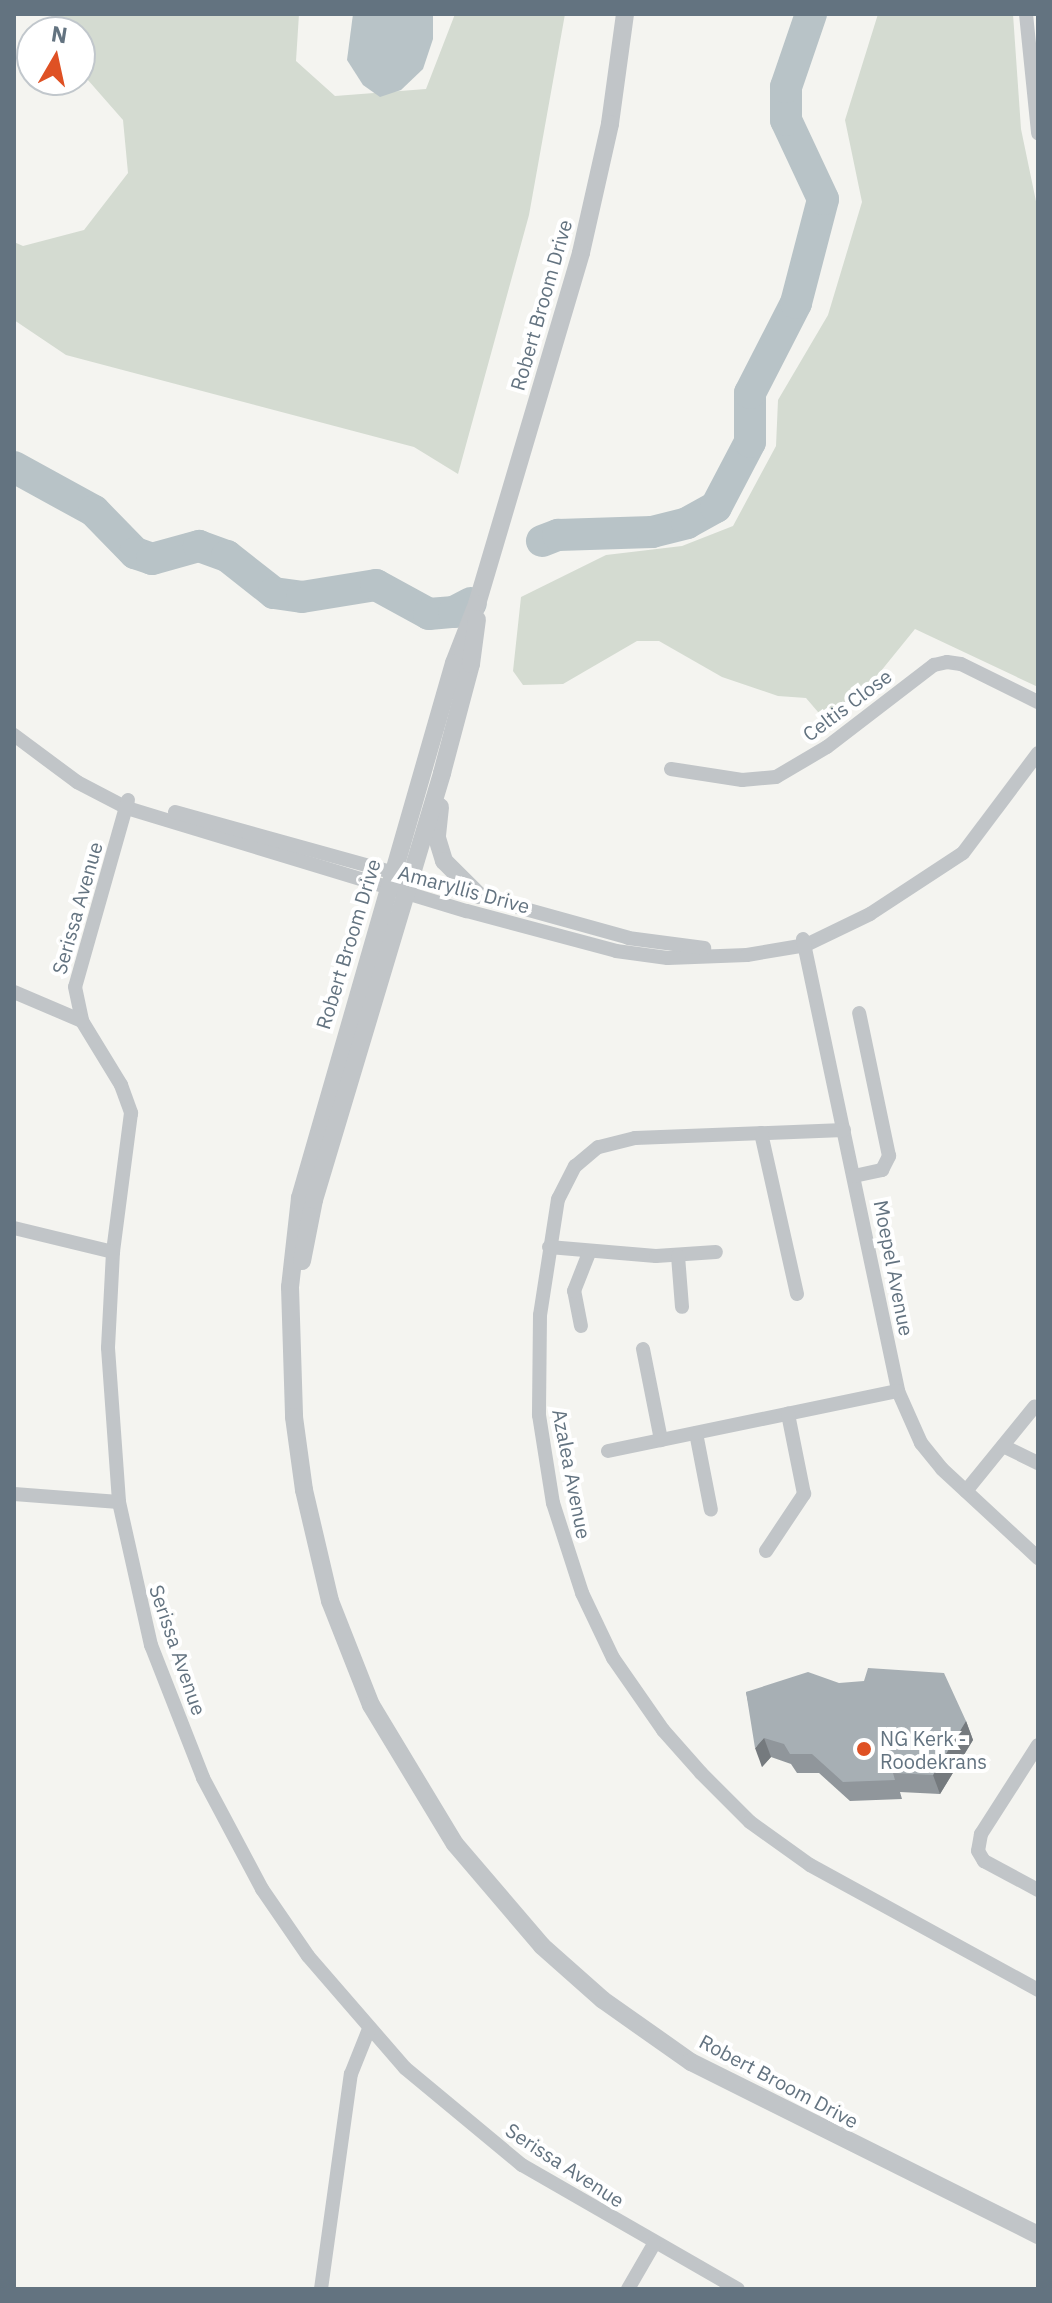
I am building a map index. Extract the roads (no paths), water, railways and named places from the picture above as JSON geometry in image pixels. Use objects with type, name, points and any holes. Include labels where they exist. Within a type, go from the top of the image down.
[{"type":"street","name":"Robert Broom Drive","points":[[625,14],[616,92],[587,226],[399,882],[314,1200],[292,1303],[296,1439],[330,1601],[371,1705],[455,1844],[542,1946],[645,2031],[729,2083],[1038,2235]]},
{"type":"street","points":[[1026,14],[1038,133]]},
{"type":"street","name":"Robert Broom Drive","points":[[399,882],[442,773],[471,664],[477,604]]},
{"type":"street","name":"Celtis Close","points":[[671,769],[742,780],[776,777],[827,747],[927,671],[947,662],[961,664],[1038,702]]},
{"type":"street","name":"Amaryllis Drive","points":[[14,735],[77,782],[128,804],[636,954],[707,958],[823,937],[933,877],[963,853],[1038,753]]},
{"type":"street","points":[[442,773],[439,849],[454,876],[478,895]]},
{"type":"street","name":"Serissa Avenue","points":[[128,804],[75,987],[82,1021],[121,1085],[131,1113],[113,1252],[108,1348],[119,1502],[151,1645],[203,1778],[262,1889],[369,2029],[463,2120],[522,2165],[654,2244],[738,2289]]},
{"type":"street","name":"Amaryllis Drive","points":[[399,882],[478,895],[674,947],[731,948],[804,941]]},
{"type":"street","name":"Moepel Avenue","points":[[804,941],[898,1391],[921,1443],[966,1491],[1038,1558]]},
{"type":"street","points":[[14,992],[82,1021]]},
{"type":"street","points":[[854,1176],[882,1170],[889,1156],[859,1013]]},
{"type":"street","name":"Azalea Avenue","points":[[844,1130],[635,1138],[598,1147],[566,1179],[549,1247],[537,1385],[553,1503],[594,1621],[640,1699],[750,1822],[810,1865],[1038,1990]]},
{"type":"street","points":[[761,1133],[797,1294]]},
{"type":"street","points":[[14,1228],[113,1252]]},
{"type":"street","points":[[549,1247],[589,1253],[678,1256],[716,1252]]},
{"type":"street","points":[[581,1326],[574,1291],[589,1253]]},
{"type":"street","points":[[678,1256],[682,1307]]},
{"type":"street","points":[[643,1349],[661,1440]]},
{"type":"street","points":[[608,1451],[898,1391]]},
{"type":"street","points":[[966,1491],[1035,1406]]},
{"type":"street","points":[[766,1551],[804,1494],[788,1414]]},
{"type":"street","points":[[696,1433],[711,1510]]},
{"type":"street","points":[[1003,1446],[1038,1463]]},
{"type":"street","points":[[14,1494],[119,1502]]},
{"type":"street","points":[[1038,1745],[981,1834],[978,1851],[984,1861],[1038,1890]]},
{"type":"street","points":[[321,2289],[351,2074],[369,2029]]},
{"type":"street","points":[[628,2289],[654,2244]]},
{"type":"waterway","points":[[542,541],[558,535],[652,532],[687,523],[716,507],[750,442],[750,393],[796,303],[823,199],[786,120],[786,87],[811,14]]},
{"type":"waterway","points":[[14,467],[94,511],[135,553],[152,559],[199,546],[227,556],[274,593],[302,597],[376,585],[429,614],[454,612],[471,603]]},
{"type":"place","name":"NG Kerk - Roodekrans","points":[[864,1749]]}]
